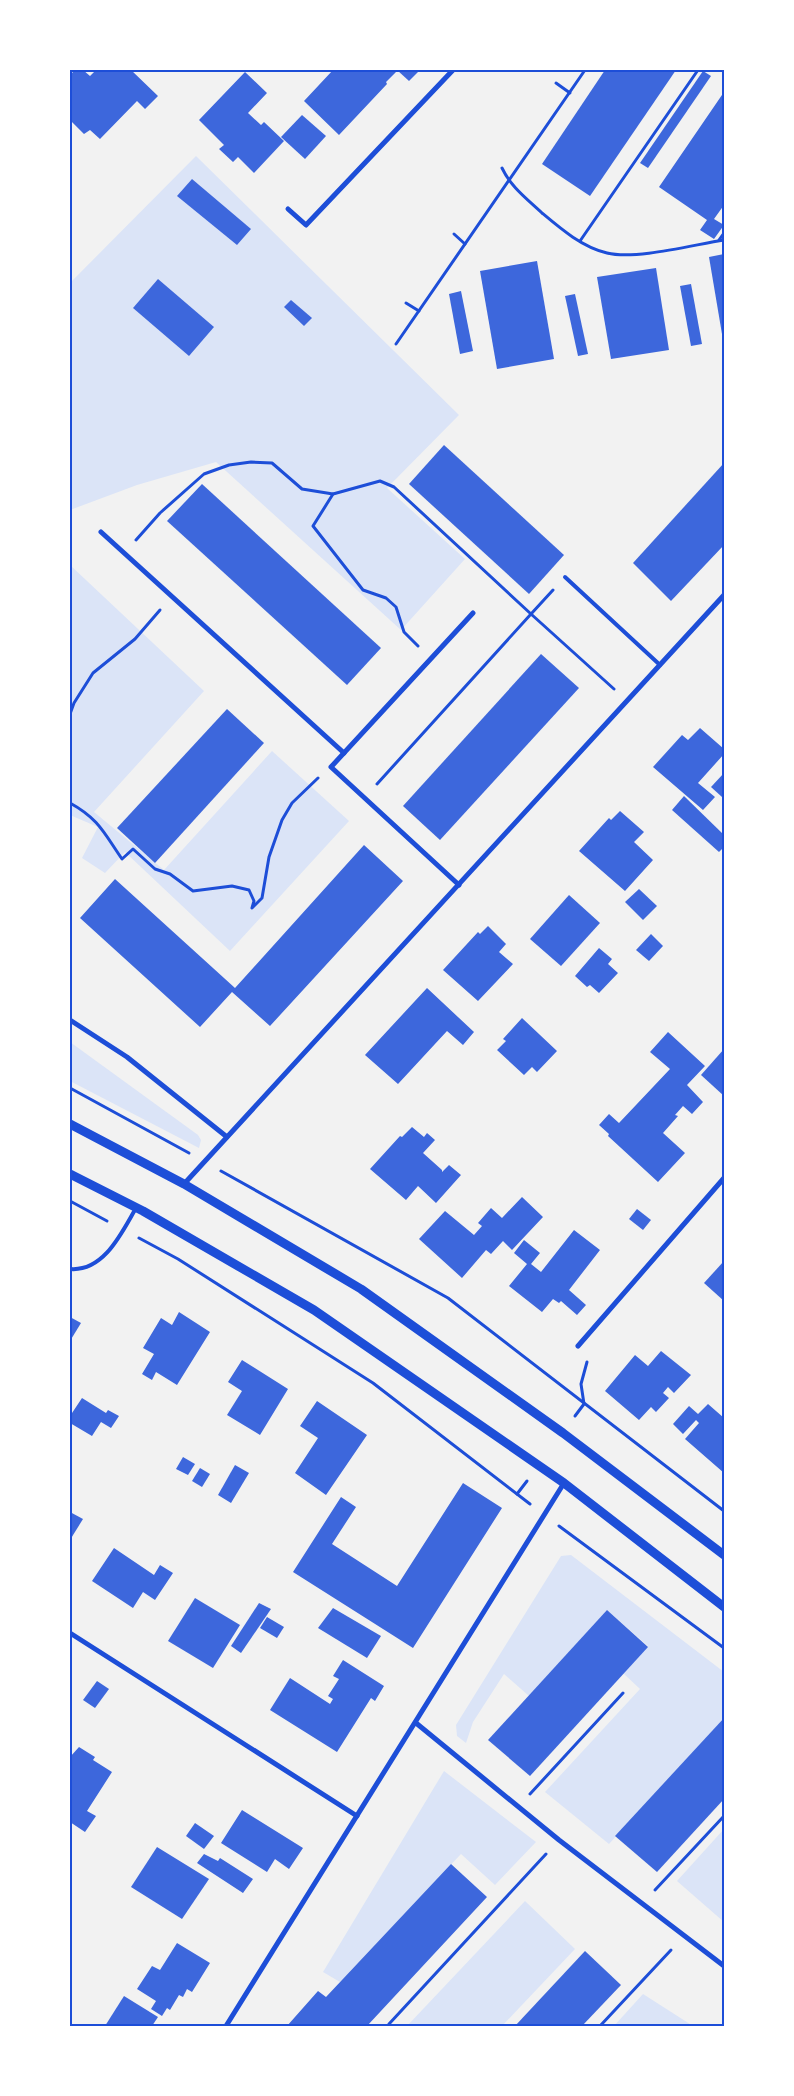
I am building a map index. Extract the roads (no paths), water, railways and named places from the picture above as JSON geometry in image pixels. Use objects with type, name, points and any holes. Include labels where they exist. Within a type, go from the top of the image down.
[{"type":"street","points":[[288,209],[306,225],[453,70]]},
{"type":"street","points":[[101,532],[344,753]]},
{"type":"street","points":[[184,1184],[724,595]]},
{"type":"street","points":[[458,885],[331,767],[473,613]]},
{"type":"street","points":[[70,1020],[127,1057],[227,1137]]},
{"type":"street","points":[[70,1124],[184,1184],[361,1289],[563,1433],[724,1556]]},
{"type":"street","points":[[70,1174],[136,1208],[314,1310],[564,1484],[724,1607]]},
{"type":"street","points":[[578,1346],[724,1178]]},
{"type":"street","points":[[226,2026],[564,1484]]},
{"type":"street","points":[[70,1633],[357,1816]]},
{"type":"street","points":[[416,1723],[559,1840],[724,1966]]},
{"type":"lane","points":[[565,577],[660,665]]},
{"type":"lane","points":[[70,1268],[92,1265],[107,1253],[136,1208]]}]
